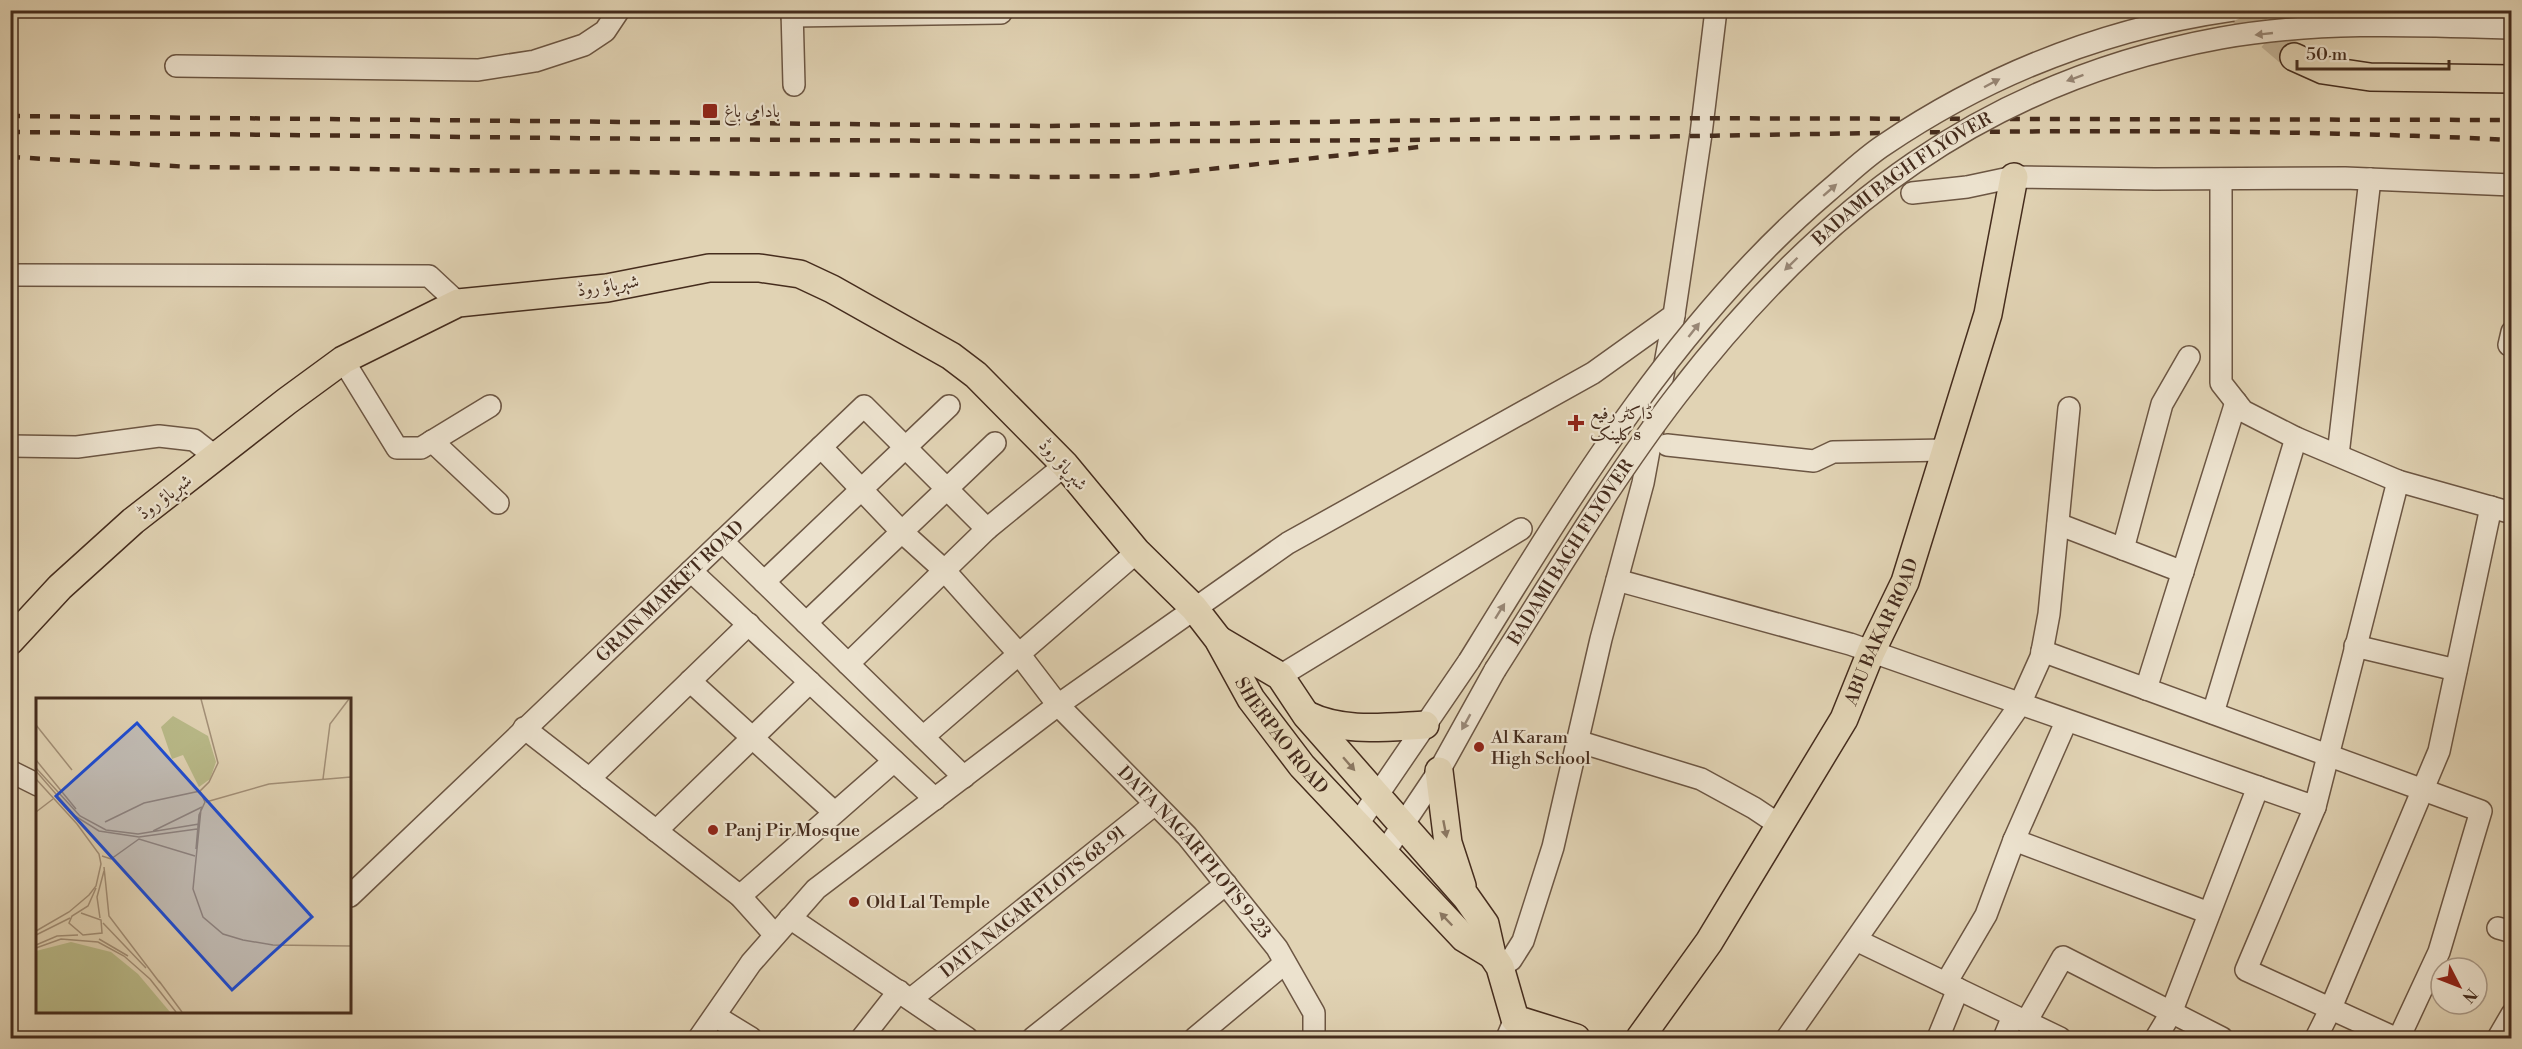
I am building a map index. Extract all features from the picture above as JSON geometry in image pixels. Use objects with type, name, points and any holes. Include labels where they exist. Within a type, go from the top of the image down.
[{"type":"main road","points":[[2294,57],[2323,70],[2370,77],[2511,78]]},
{"type":"main road","name":"ABU BAKAR ROAD","points":[[1640,1038],[1709,942],[1778,824],[1844,719],[1871,652],[1905,582],[1988,314],[2014,177]]},
{"type":"main road","name":"شېرپاؤ روڈ","points":[[10,641],[60,587],[133,521],[343,360],[458,303],[607,288],[709,268],[759,267],[800,274],[832,289],[951,356],[976,375],[1065,465],[1137,552],[1194,608]]},
{"type":"main road","name":"SHERPAO ROAD","points":[[1194,608],[1218,639],[1258,709],[1302,766],[1464,938],[1496,961]]},
{"type":"main road","name":"SHERPAO ROAD","points":[[1218,639],[1280,676],[1306,715],[1466,897]]},
{"type":"main road","points":[[1306,715],[1326,725],[1370,728],[1425,725]]},
{"type":"main road","points":[[1439,771],[1448,843],[1466,897],[1485,924],[1511,1029],[1576,1038]]},
{"type":"street","points":[[176,66],[478,70],[535,61],[584,45],[605,31],[619,10]]},
{"type":"street","points":[[1496,961],[1511,960],[1523,941],[1553,847],[1577,741],[1643,483],[1674,315],[1701,134],[1716,10]]},
{"type":"street","name":"BADAMI BAGH FLYOVER","points":[[1358,825],[1469,661],[1558,517],[1627,418],[1696,327],[1787,227],[1883,146],[1996,80],[2057,53],[2184,18],[2233,10]]},
{"type":"street","points":[[794,85],[792,14],[1000,13]]},
{"type":"street","name":"BADAMI BAGH FLYOVER","points":[[1384,853],[1439,771],[1495,670],[1595,513],[1675,397],[1772,282],[1837,220],[1894,175],[1959,134],[2039,92],[2159,51],[2223,38],[2300,30],[2376,26],[2511,28]]},
{"type":"street","points":[[1912,193],[1967,187],[2014,177],[2370,179],[2511,185]]},
{"type":"street","points":[[2221,179],[2221,383],[2243,411],[2296,438],[2398,481],[2511,513]]},
{"type":"street","points":[[2338,455],[2370,179]]},
{"type":"street","points":[[10,275],[429,276],[458,303]]},
{"type":"street","points":[[699,1038],[751,963],[816,889],[1058,705],[1288,543],[1593,373],[1674,315]]},
{"type":"street","points":[[2123,549],[2162,404],[2189,357]]},
{"type":"street","points":[[343,360],[397,448],[421,448],[490,406]]},
{"type":"street","points":[[2146,689],[2236,402]]},
{"type":"street","name":"GRAIN MARKET ROAD","points":[[351,895],[864,406],[987,529]]},
{"type":"street","points":[[764,582],[949,406]]},
{"type":"street","points":[[1787,1038],[2019,705],[2042,651],[2049,614],[2069,408]]},
{"type":"street","points":[[10,446],[77,447],[159,436],[194,440],[217,458]]},
{"type":"street","points":[[2213,713],[2296,438]]},
{"type":"street","points":[[432,441],[498,503]]},
{"type":"street","points":[[806,622],[995,443]]},
{"type":"street","points":[[1667,445],[1814,461],[1833,452],[1947,450]]},
{"type":"street","name":"DATA NAGAR PLOTS 9-23","points":[[821,447],[903,532],[944,570],[1019,654],[1058,705],[1187,836],[1277,948],[1314,1013],[1314,1038]]},
{"type":"street","points":[[849,664],[987,529],[1065,465]]},
{"type":"street","points":[[2042,651],[2328,755],[2422,790],[2481,811],[2439,952],[2397,1038],[2330,1010],[2246,970],[2315,807],[2328,755],[2355,646],[2398,481]]},
{"type":"street","points":[[2316,1038],[2330,1010],[2439,751],[2491,507]]},
{"type":"street","points":[[2058,524],[2183,572]]},
{"type":"street","points":[[1280,676],[1521,529]]},
{"type":"street","points":[[722,541],[964,777]]},
{"type":"street","points":[[923,737],[1137,552]]},
{"type":"street","points":[[691,571],[935,799]]},
{"type":"street","points":[[1617,580],[1871,652],[2066,722],[2315,807]]},
{"type":"street","points":[[590,779],[748,624]]},
{"type":"street","points":[[2355,646],[2456,670]]},
{"type":"street","points":[[690,681],[834,812]]},
{"type":"street","points":[[656,831],[810,682]]},
{"type":"street","points":[[1938,1038],[1952,986],[1986,915],[2014,840],[2066,722]]},
{"type":"street","points":[[524,728],[740,896],[776,935]]},
{"type":"street","points":[[1577,741],[1701,779],[1778,824]]},
{"type":"street","points":[[740,896],[894,761]]},
{"type":"street","points":[[10,771],[36,784]]},
{"type":"street","points":[[2156,1038],[2171,1013],[2258,787]]},
{"type":"street","name":"DATA NAGAR PLOTS 68-91","points":[[862,1038],[905,995],[1155,804]]},
{"type":"street","points":[[2014,840],[2209,913]]},
{"type":"street","points":[[1032,1038],[1226,884]]},
{"type":"street","points":[[790,918],[967,1038]]},
{"type":"street","points":[[1856,940],[2060,1038]]},
{"type":"street","points":[[2004,1038],[2063,957],[2222,1038]]},
{"type":"street","points":[[1196,1038],[1286,963]]},
{"type":"street","points":[[2498,1038],[2511,1014]]},
{"type":"street","points":[[715,1016],[751,1038]]},
{"type":"tunnel","points":[[2239,10],[2294,57]]},
{"type":"railway","points":[[10,116],[1045,126],[1584,118],[2512,120]]},
{"type":"railway","points":[[10,132],[752,140],[1308,141],[2130,131],[2258,132],[2512,140]]},
{"type":"railway","points":[[10,157],[191,167],[1049,177],[1144,176],[1419,147]]},
{"type":"place","name":"بادامی باغ","points":[[710,111]]},
{"type":"place","name":"ڈاکٹر رفیع کلینکs","points":[[1576,423]]},
{"type":"place","name":"Al Karam High School","points":[[1479,747]]},
{"type":"place","name":"Panj Pir Mosque","points":[[713,830]]},
{"type":"place","name":"Old Lal Temple","points":[[854,902]]}]
